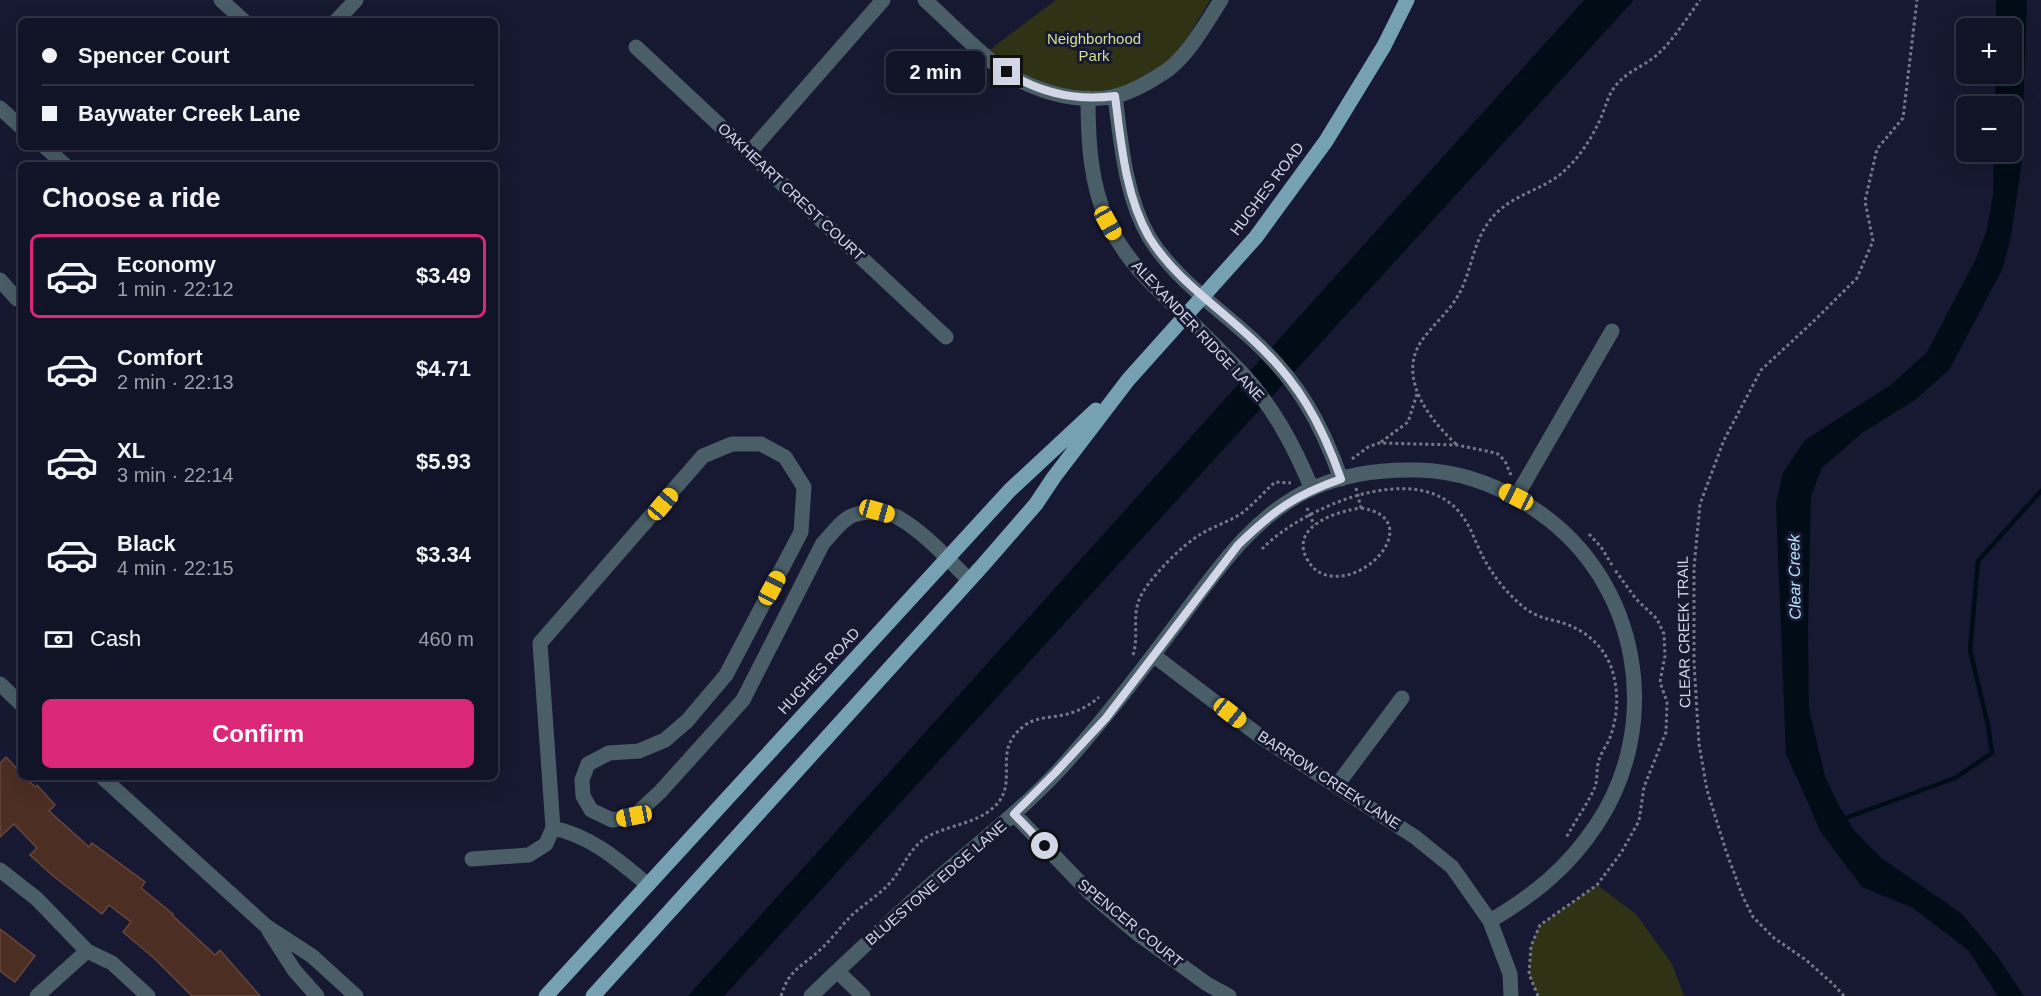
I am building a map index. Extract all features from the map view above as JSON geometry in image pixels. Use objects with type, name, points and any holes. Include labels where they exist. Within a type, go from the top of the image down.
[{"type":"main road","name":"HUGHES ROAD","points":[[592,996],[1036,504],[1128,380],[1256,237],[1326,141],[1383,46],[1407,0]]},
{"type":"main road","name":"HUGHES ROAD","points":[[546,996],[1010,490],[1128,380]]},
{"type":"street","points":[[221,0],[241,18]]},
{"type":"street","points":[[339,18],[356,0]]},
{"type":"street","points":[[749,153],[883,0]]},
{"type":"street","points":[[925,0],[996,65],[1022,82],[1051,92],[1101,97],[1141,87],[1170,68],[1195,40],[1221,0]]},
{"type":"street","name":"OAKHEART CREST COURT","points":[[636,47],[946,337]]},
{"type":"street","name":"ALEXANDER RIDGE LANE","points":[[1101,97],[1122,148],[1137,210],[1149,236],[1171,267],[1264,350],[1294,385],[1317,420],[1329,444],[1341,479]]},
{"type":"street","name":"ALEXANDER RIDGE LANE","points":[[1101,97],[1088,128],[1092,174],[1108,223],[1124,252],[1151,285],[1255,388],[1288,436],[1307,492]]},
{"type":"street","points":[[0,108],[18,124]]},
{"type":"street","points":[[48,150],[62,162]]},
{"type":"street","points":[[0,280],[18,299]]},
{"type":"street","points":[[1516,497],[1612,331]]},
{"type":"street","points":[[472,859],[529,855],[546,844],[553,828],[540,643],[704,456],[732,444],[761,444],[785,457],[804,488],[801,532],[726,675],[687,721],[665,740],[639,751],[609,753],[588,764],[582,780],[583,796],[591,810],[612,820],[634,816],[660,792],[743,700],[824,543],[853,515],[877,511],[898,517],[947,558],[969,580]]},
{"type":"street","name":"BLUESTONE EDGE LANE","points":[[811,996],[931,885],[1014,814],[1055,773],[1106,718],[1238,545],[1260,523],[1286,503],[1307,492],[1341,479],[1373,471],[1430,470],[1474,479],[1496,486],[1516,497],[1562,530],[1597,569],[1619,611],[1631,651],[1635,711],[1624,768],[1610,802],[1598,823],[1569,861],[1522,902],[1490,921]]},
{"type":"street","name":"BARROW CREEK LANE","points":[[1153,655],[1261,736],[1415,837],[1452,867],[1490,921],[1510,974],[1511,996]]},
{"type":"street","points":[[1,688],[18,702]]},
{"type":"street","points":[[1337,785],[1402,698]]},
{"type":"street","points":[[105,780],[266,926],[312,956],[356,996]]},
{"type":"street","name":"SPENCER COURT","points":[[1014,814],[1091,894],[1138,934],[1207,984],[1229,996]]},
{"type":"street","points":[[553,828],[570,832],[604,849],[648,885]]},
{"type":"street","points":[[0,870],[37,899],[87,951],[112,963],[148,996]]},
{"type":"street","points":[[266,926],[294,970],[317,996]]},
{"type":"street","points":[[37,996],[87,951]]},
{"type":"street","points":[[837,971],[864,996]]},
{"type":"path","points":[[1457,445],[1434,423],[1418,393],[1414,363],[1420,344],[1456,299],[1487,223],[1521,195],[1563,172],[1574,161],[1598,125],[1611,92],[1617,84],[1624,76],[1649,62],[1660,52],[1700,0]]},
{"type":"path","name":"CLEAR CREEK TRAIL","points":[[1844,996],[1806,960],[1774,938],[1753,917],[1726,851],[1707,790],[1699,744],[1694,663],[1694,568],[1700,504],[1724,440],[1761,370],[1857,278],[1873,241],[1865,201],[1876,149],[1903,118],[1917,0]]},
{"type":"path","points":[[1379,443],[1408,422],[1418,393]]},
{"type":"path","points":[[1131,659],[1135,647],[1136,613],[1139,600],[1147,587],[1179,550],[1204,532],[1239,515],[1253,505],[1275,482],[1291,483],[1307,492]]},
{"type":"path","points":[[1262,549],[1283,530],[1310,513],[1357,495],[1408,490],[1438,495],[1463,516],[1482,556],[1508,593],[1527,610],[1578,629],[1592,639],[1602,650],[1614,675],[1617,690],[1614,725],[1599,760],[1596,784],[1564,842]]},
{"type":"path","points":[[1354,509],[1381,513],[1389,530],[1388,546],[1373,563],[1363,569],[1336,576],[1320,573],[1307,560],[1303,544],[1309,531],[1325,518],[1335,513],[1354,509]]},
{"type":"path","name":"CLEAR CREEK TRAIL","points":[[1538,996],[1529,974],[1530,946],[1540,925],[1597,885],[1621,853],[1639,821],[1644,787],[1666,732],[1667,702],[1660,682],[1665,656],[1664,634],[1657,619],[1630,592],[1601,547],[1588,533]]},
{"type":"path","points":[[781,996],[785,982],[795,969],[816,954],[851,916],[888,885],[917,846],[927,838],[980,816],[994,807],[1000,799],[1007,779],[1006,753],[1008,744],[1014,735],[1032,721],[1077,711],[1092,704],[1104,693]]},
{"type":"green space","name":"Neighborhood Park","points":[[1056,0],[1210,0],[1170,68],[1101,98],[1037,88],[984,54]]},
{"type":"green space","points":[[1597,885],[1636,914],[1672,964],[1684,996],[1538,996],[1529,974],[1531,946],[1540,925]]},
{"type":"water","points":[[1584,0],[1634,0],[724,996],[688,996]]},
{"type":"water","points":[[1996,0],[2027,0],[2022,140],[2022,96],[1995,96],[1995,84],[2022,84],[2022,18],[1996,18]]},
{"type":"water","name":"Clear Creek","points":[[1994,162],[2021,162],[2011,236],[2003,268],[1949,370],[1915,400],[1862,433],[1822,468],[1811,496],[1809,709],[1825,776],[1854,830],[1881,858],[1961,913],[1998,957],[2024,996],[1998,996],[1968,950],[1913,908],[1862,887],[1820,831],[1786,754],[1776,503],[1783,473],[1805,440],[1892,384],[1927,352],[1975,261],[1987,229],[1993,196]]},
{"type":"building","points":[[6,757],[18,770],[18,780],[28,780],[35,787],[37,785],[55,805],[49,811],[89,847],[92,843],[145,882],[141,888],[173,914],[215,955],[220,950],[260,996],[192,996],[154,958],[123,932],[131,922],[109,905],[102,914],[30,855],[37,848],[14,824],[0,837],[0,763]]},
{"type":"building","points":[[0,929],[35,956],[15,982],[0,971]]},
{"type":"waterway","points":[[1843,819],[1955,778],[1992,753],[1988,725],[1970,650],[1978,561],[2041,491]]},
{"type":"route","points":[[1007,72],[1022,82],[1051,92],[1083,98],[1115,96],[1122,148],[1130,183],[1137,210],[1149,236],[1171,267],[1264,350],[1294,385],[1317,420],[1329,444],[1341,479],[1312,489],[1286,503],[1260,523],[1238,545],[1106,718],[1014,814],[1045,846]]}]
